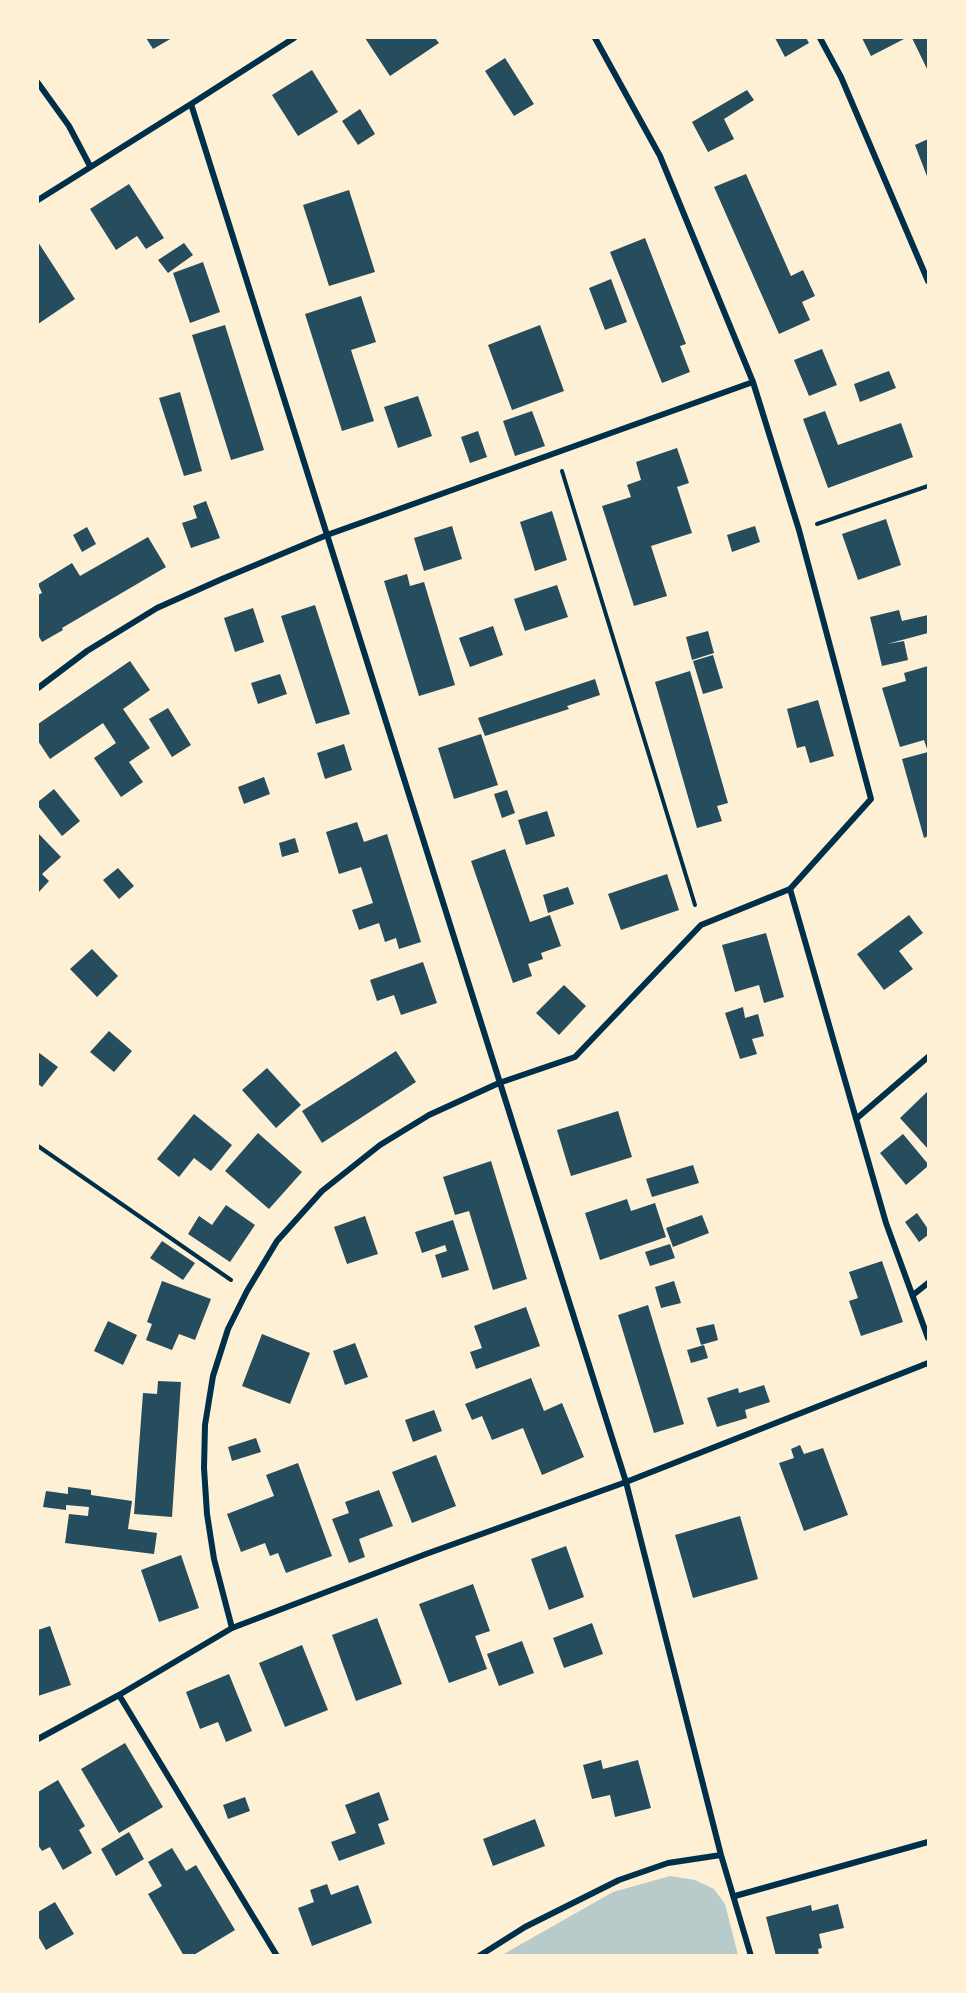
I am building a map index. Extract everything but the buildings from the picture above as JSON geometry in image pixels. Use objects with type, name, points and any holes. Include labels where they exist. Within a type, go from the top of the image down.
[{"type":"street","points":[[38,200],[294,38]]},
{"type":"street","points":[[232,1628],[214,1559],[207,1514],[204,1468],[205,1425],[213,1376],[228,1329],[246,1291],[276,1241],[322,1191],[380,1145],[429,1116],[499,1083],[575,1057],[701,925],[790,889],[871,800],[799,530],[753,382],[660,156],[595,38]]},
{"type":"street","points":[[820,38],[841,77],[928,281]]},
{"type":"street","points":[[38,83],[69,126],[90,166]]},
{"type":"street","points":[[191,104],[626,1482],[721,1855],[751,1956]]},
{"type":"street","points":[[38,688],[87,651],[157,608],[327,535],[753,382]]},
{"type":"street","points":[[790,889],[886,1223],[928,1338]]},
{"type":"street","points":[[856,1119],[928,1057]]},
{"type":"street","points":[[913,1295],[928,1283]]},
{"type":"street","points":[[38,1739],[119,1695],[232,1628],[426,1554],[626,1482],[928,1363]]},
{"type":"street","points":[[119,1695],[277,1956]]},
{"type":"street","points":[[735,1896],[928,1842]]},
{"type":"street","points":[[478,1956],[525,1927],[619,1880],[668,1863],[721,1855]]},
{"type":"path","points":[[556,453],[701,925]]},
{"type":"path","points":[[799,530],[928,486]]},
{"type":"path","points":[[38,1146],[246,1291]]},
{"type":"shaded area","points":[[670,1876],[695,1880],[714,1889],[725,1904],[738,1955],[502,1955],[613,1892]]}]
